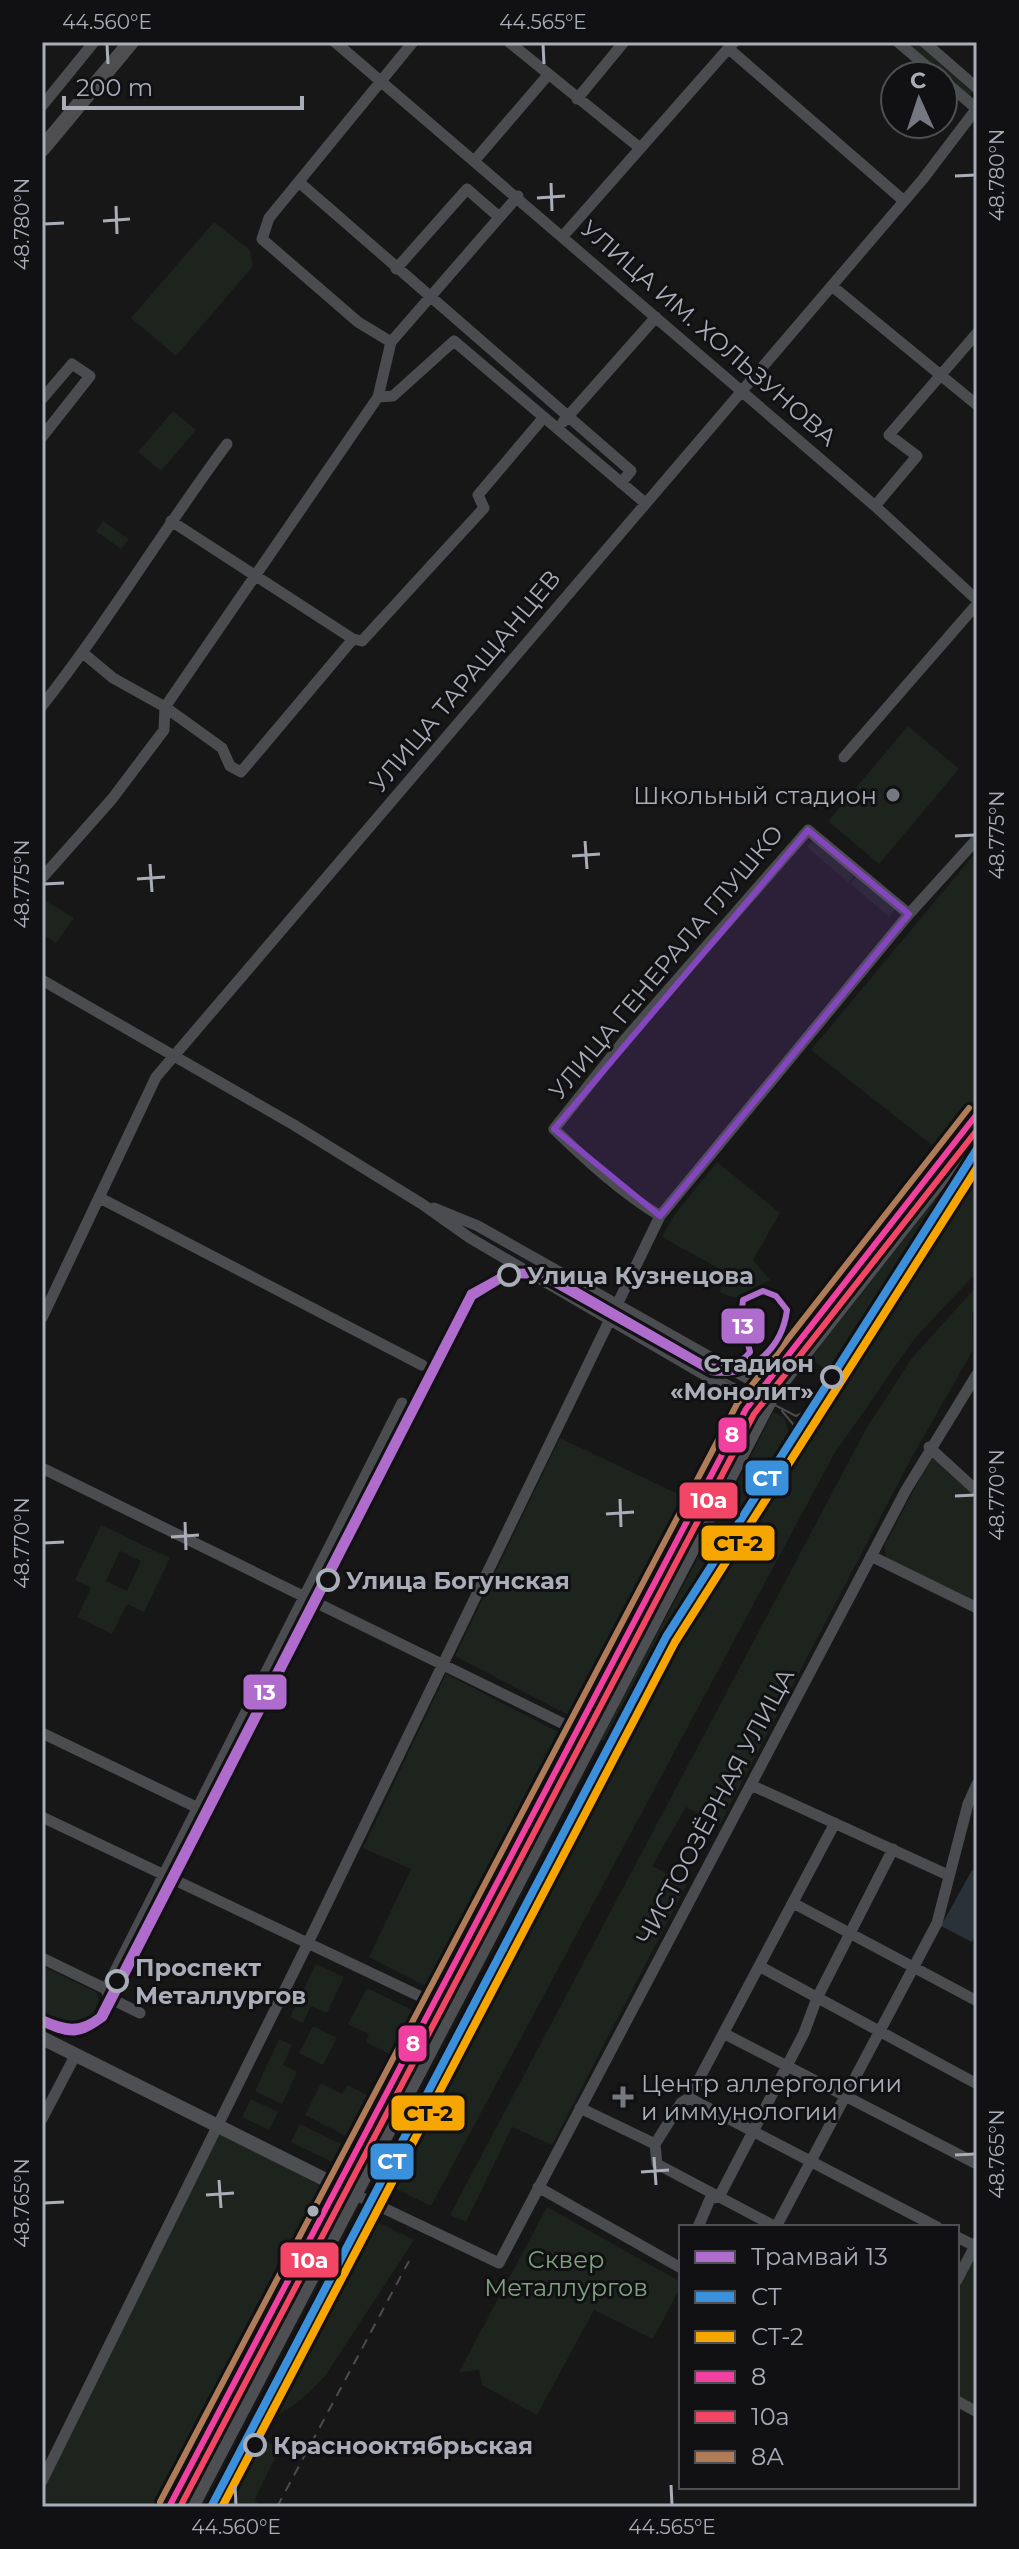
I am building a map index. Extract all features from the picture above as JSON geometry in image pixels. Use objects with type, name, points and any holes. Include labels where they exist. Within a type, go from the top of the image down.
[{"type":"highway","points":[[42,135],[119,42]]},
{"type":"highway","points":[[42,149],[131,42]]},
{"type":"main road","points":[[192,2507],[765,1409],[768,1390],[977,1114]]},
{"type":"main road","points":[[169,2507],[750,1401],[768,1390],[977,1134]]},
{"type":"main road","points":[[576,1730],[593,1737]]},
{"type":"main road","points":[[42,2038],[356,2195]]},
{"type":"street","points":[[42,106],[94,42]]},
{"type":"street","points":[[391,342],[358,322],[262,239],[269,218],[383,83],[413,42]]},
{"type":"street","points":[[509,42],[640,148]]},
{"type":"street","points":[[577,99],[624,42]]},
{"type":"street","points":[[898,42],[919,60]]},
{"type":"street","points":[[924,42],[977,88]]},
{"type":"street","name":"УЛИЦА ИМ. ХОЛЬЗУНОВА","points":[[340,43],[875,506],[977,602]]},
{"type":"street","points":[[563,236],[731,45],[904,201]]},
{"type":"street","points":[[475,160],[548,75]]},
{"type":"street","points":[[959,93],[977,108]]},
{"type":"street","name":"УЛИЦА ТАРАЩАНЦЕВ","points":[[42,1318],[156,1077],[644,502],[832,286],[977,108]]},
{"type":"street","points":[[300,183],[631,471],[621,483]]},
{"type":"street","points":[[396,269],[467,189],[499,217]]},
{"type":"street","points":[[42,878],[112,799],[164,730],[165,707],[378,397],[391,342],[518,196]]},
{"type":"street","points":[[832,286],[977,405]]},
{"type":"street","points":[[557,429],[656,317]]},
{"type":"street","points":[[875,506],[917,456],[889,435],[977,333]]},
{"type":"street","points":[[378,397],[393,396],[454,341],[644,502]]},
{"type":"street","points":[[42,399],[72,364],[90,376],[42,437]]},
{"type":"street","points":[[83,653],[113,678],[165,707],[222,748],[230,766],[241,772],[357,640],[484,508],[478,495],[544,417]]},
{"type":"street","points":[[42,706],[83,653],[171,521],[227,444]]},
{"type":"street","points":[[171,521],[357,640]]},
{"type":"street","points":[[844,757],[977,602]]},
{"type":"street","name":"УЛИЦА ГЕНЕРАЛА ГЛУШКО","points":[[660,1216],[637,1202],[584,1159],[554,1129],[627,1037],[808,830],[909,914]]},
{"type":"street","points":[[43,2474],[219,2124],[660,1216],[909,914],[977,839]]},
{"type":"street","points":[[42,980],[294,1125],[422,1204],[461,1233],[765,1409]]},
{"type":"street","points":[[100,1198],[422,1365]]},
{"type":"street","points":[[422,1204],[478,1226],[768,1390]]},
{"type":"street","name":"ЧИСТООЗЁРНАЯ УЛИЦА","points":[[356,2195],[499,2263],[929,1447],[977,1374]]},
{"type":"street","points":[[140,2013],[109,1998],[106,1989],[302,1595],[402,1403]]},
{"type":"street","points":[[929,1447],[977,1491]]},
{"type":"street","points":[[42,1468],[576,1730]]},
{"type":"street","points":[[871,1556],[977,1608]]},
{"type":"street","points":[[42,1733],[198,1808]]},
{"type":"street","points":[[777,2225],[937,1923],[948,1875],[977,1784]]},
{"type":"street","points":[[751,1785],[948,1875]]},
{"type":"street","points":[[42,1817],[432,2002]]},
{"type":"street","points":[[772,2225],[657,2164],[655,2144],[681,2103],[689,2098],[725,2034],[835,1823]]},
{"type":"street","points":[[719,2197],[804,2033],[817,1998],[893,1849]]},
{"type":"street","points":[[793,1903],[977,2001]]},
{"type":"street","points":[[42,1958],[106,1989]]},
{"type":"street","points":[[759,1966],[977,2084]]},
{"type":"street","points":[[725,2034],[977,2164]]},
{"type":"street","points":[[42,2119],[76,2054]]},
{"type":"street","points":[[689,2098],[751,2133],[933,2225]]},
{"type":"street","points":[[580,2108],[655,2144]]},
{"type":"street","points":[[538,2187],[679,2267]]},
{"type":"street","points":[[699,2225],[710,2199],[719,2197]]},
{"type":"street","points":[[959,2276],[976,2244]]},
{"type":"street","points":[[959,2402],[977,2412]]},
{"type":"highlighted area","points":[[808,830],[909,914],[660,1216],[554,1129]]},
{"type":"green space","points":[[903,42],[915,42],[936,60],[924,60]]},
{"type":"green space","points":[[959,80],[973,92],[968,97],[959,89]]},
{"type":"green space","points":[[214,222],[250,250],[253,266],[176,356],[131,318]]},
{"type":"green space","points":[[173,411],[196,430],[161,471],[138,452]]},
{"type":"green space","points":[[103,521],[129,539],[121,549],[96,531]]},
{"type":"green space","name":"Школьный стадион","points":[[908,726],[959,769],[879,864],[828,821]]},
{"type":"green space","points":[[815,838],[857,873],[848,882],[807,847]]},
{"type":"green space","points":[[977,851],[977,1098],[937,1149],[811,1050]]},
{"type":"green space","points":[[859,874],[897,907],[889,917],[851,884]]},
{"type":"green space","points":[[44,900],[74,918],[56,943],[42,934]]},
{"type":"green space","points":[[717,1162],[780,1213],[753,1260],[770,1280],[734,1298],[719,1292],[729,1274],[662,1237],[675,1214]]},
{"type":"green space","points":[[977,1165],[977,1272],[915,1338],[834,1454],[431,2206],[388,2185],[675,1640],[828,1403],[832,1405],[857,1357]]},
{"type":"green space","points":[[950,1176],[952,1179],[829,1371],[810,1359]]},
{"type":"green space","points":[[977,1286],[977,1308],[972,1314],[973,1350],[913,1455],[720,1824],[686,1807],[652,1866],[687,1884],[552,2145],[512,2127],[466,2222],[450,2215],[867,1427],[912,1358]]},
{"type":"green space","points":[[773,1412],[784,1417],[789,1434],[784,1446],[666,1630],[607,1742],[600,1739],[724,1510]]},
{"type":"green space","points":[[748,1419],[749,1424],[591,1727],[585,1727]]},
{"type":"green space","points":[[560,1438],[682,1496],[576,1719],[455,1656]]},
{"type":"green space","points":[[932,1455],[977,1496],[977,1607],[888,1563],[884,1547]]},
{"type":"green space","points":[[101,1525],[170,1558],[144,1612],[127,1604],[112,1634],[77,1617],[91,1588],[75,1580]],"holes":[[[120,1551],[141,1561],[127,1591],[106,1581]]]},
{"type":"green space","points":[[446,1674],[562,1734],[433,1990],[369,1957],[411,1869],[363,1848]]},
{"type":"green space","points":[[580,1738],[583,1741],[358,2173],[350,2169]]},
{"type":"green space","points":[[316,1964],[344,1977],[327,2013],[311,2006],[303,2023],[290,2017]]},
{"type":"green space","points":[[42,1966],[96,1992],[99,2000],[92,2015],[95,2018],[71,2027],[42,2015]]},
{"type":"green space","points":[[367,1988],[412,2010],[390,2054],[366,2042],[369,2034],[348,2024]]},
{"type":"green space","points":[[313,2026],[337,2038],[323,2065],[299,2053]]},
{"type":"green space","points":[[279,2039],[292,2045],[283,2065],[297,2072],[282,2104],[255,2091]]},
{"type":"green space","points":[[321,2083],[342,2094],[347,2085],[367,2095],[346,2136],[305,2115]]},
{"type":"green space","points":[[251,2099],[278,2112],[269,2130],[242,2117]]},
{"type":"green space","points":[[300,2124],[341,2144],[332,2162],[291,2142]]},
{"type":"green space","points":[[217,2131],[326,2189],[161,2507],[42,2507],[42,2484]]},
{"type":"green space","points":[[337,2204],[338,2209],[183,2507],[175,2507]]},
{"type":"green space","name":"Сквер Металлургов","points":[[547,2207],[679,2281],[679,2290],[653,2339],[594,2310],[537,2415],[482,2385],[479,2370],[459,2372]]},
{"type":"green space","points":[[371,2219],[414,2240],[325,2376],[290,2407],[266,2419]]},
{"type":"green space","points":[[977,2245],[977,2410],[959,2401],[959,2279]]},
{"type":"green space","points":[[255,2437],[280,2448],[255,2499],[259,2507],[219,2507]]},
{"type":"shaded area","points":[[972,1870],[977,1873],[977,1932],[972,1942],[941,1926]]},
{"type":"tram line","name":"13","points":[[42,2018],[71,2027],[99,2016],[470,1293],[508,1272],[543,1271],[708,1366],[720,1367],[736,1363],[750,1352],[741,1316],[743,1300],[763,1291],[776,1296],[787,1310],[784,1324],[771,1348],[751,1365],[725,1373],[711,1372],[540,1276],[509,1275],[473,1297],[104,2018],[74,2032],[60,2031],[42,2023]]},
{"type":"tram line","points":[[711,1372],[796,1416],[824,1402]]},
{"type":"tram line","points":[[782,1411],[793,1424],[793,1437]]},
{"type":"railway","points":[[277,2507],[409,2261]]},
{"type":"transit line","name":"8А","points":[[160,2502],[737,1404],[969,1108]]},
{"type":"transit line","name":"8","points":[[169,2507],[746,1409],[977,1114]]},
{"type":"transit line","name":"10а","points":[[180,2507],[754,1414],[977,1130]]},
{"type":"transit line","name":"СТ","points":[[211,2507],[666,1637],[977,1149]]},
{"type":"transit line","name":"СТ-2","points":[[222,2507],[675,1642],[977,1168]]},
{"type":"place","name":"Школьный стадион","points":[[893,795]]},
{"type":"place","name":"Улица Кузнецова","points":[[509,1275]]},
{"type":"place","name":"Стадион «Монолит»","points":[[832,1377]]},
{"type":"place","name":"Улица Богунская","points":[[328,1580]]},
{"type":"place","name":"Проспект Металлургов","points":[[117,1981]]},
{"type":"place","name":"Центр аллергологии и иммунологии","points":[[623,2097]]},
{"type":"place","name":"Краснооктябрьская","points":[[255,2445]]}]
